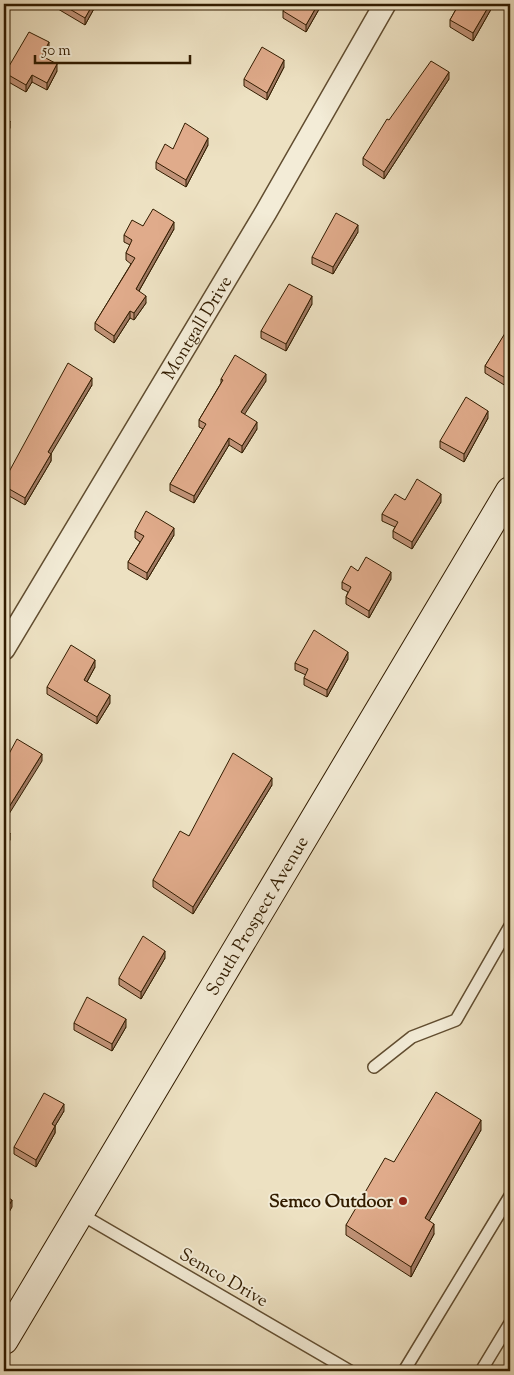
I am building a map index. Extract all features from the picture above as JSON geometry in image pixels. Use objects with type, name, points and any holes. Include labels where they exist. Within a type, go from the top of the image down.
[{"type":"street","name":"Montgall Drive","points":[[4,649],[266,212],[385,4]]},
{"type":"street","name":"South Prospect Avenue","points":[[4,1340],[510,492]]},
{"type":"lane","points":[[374,1068],[412,1037],[456,1020],[510,926]]},
{"type":"lane","points":[[404,1371],[510,1196]]},
{"type":"lane","name":"Semco Drive","points":[[79,1212],[350,1371]]},
{"type":"lane","points":[[481,1371],[510,1323]]},
{"type":"building","points":[[61,4],[93,4],[85,18]]},
{"type":"building","points":[[287,4],[318,4],[306,25],[283,11]]},
{"type":"building","points":[[459,4],[490,4],[473,33],[450,20]]},
{"type":"building","points":[[29,32],[49,42],[42,56],[57,64],[47,83],[32,75],[26,85],[5,73]]},
{"type":"building","points":[[262,47],[284,60],[267,93],[244,79]]},
{"type":"building","points":[[431,61],[449,72],[384,172],[363,158],[387,119],[389,120]]},
{"type":"building","points":[[4,117],[10,121],[4,132]]},
{"type":"building","points":[[185,123],[208,138],[186,180],[156,162],[165,144],[173,149]]},
{"type":"building","points":[[153,209],[174,222],[136,289],[146,296],[134,313],[130,311],[114,336],[95,323],[135,258],[126,253],[132,240],[124,235],[132,220],[143,226]]},
{"type":"building","points":[[336,213],[358,225],[333,267],[312,257]]},
{"type":"building","points":[[289,284],[312,296],[286,344],[261,331]]},
{"type":"building","points":[[510,325],[510,378],[509,380],[485,366]]},
{"type":"building","points":[[235,355],[266,374],[241,412],[257,422],[242,446],[229,438],[194,496],[170,484],[206,424],[199,420],[223,380],[221,379]]},
{"type":"building","points":[[68,363],[92,378],[48,452],[51,454],[25,498],[4,486],[4,481]]},
{"type":"building","points":[[466,397],[488,411],[464,454],[440,441]]},
{"type":"building","points":[[417,479],[441,494],[412,542],[393,531],[398,522],[382,514],[395,494],[405,500]]},
{"type":"building","points":[[146,511],[174,528],[147,573],[128,562],[144,536],[135,531]]},
{"type":"building","points":[[366,557],[391,572],[369,611],[346,597],[351,587],[342,582],[351,566],[358,571]]},
{"type":"building","points":[[314,630],[348,652],[327,690],[304,678],[308,669],[295,663]]},
{"type":"building","points":[[71,645],[95,660],[84,680],[110,695],[97,717],[47,687]]},
{"type":"building","points":[[17,739],[42,754],[4,815],[4,763]]},
{"type":"building","points":[[233,753],[272,778],[193,907],[153,880],[180,831],[189,836]]},
{"type":"building","points":[[4,829],[10,833],[4,843]]},
{"type":"building","points":[[143,936],[165,951],[141,992],[119,978]]},
{"type":"building","points":[[87,997],[126,1019],[112,1044],[74,1023]]},
{"type":"building","name":"Semco Outdoor","points":[[436,1092],[481,1120],[425,1218],[434,1224],[411,1267],[346,1225],[385,1158],[394,1162]]},
{"type":"building","points":[[44,1093],[64,1104],[52,1124],[55,1126],[36,1160],[14,1147]]},
{"type":"building","points":[[4,1195],[12,1200],[4,1214]]},
{"type":"place","name":"Semco Outdoor","points":[[403,1201]]}]
